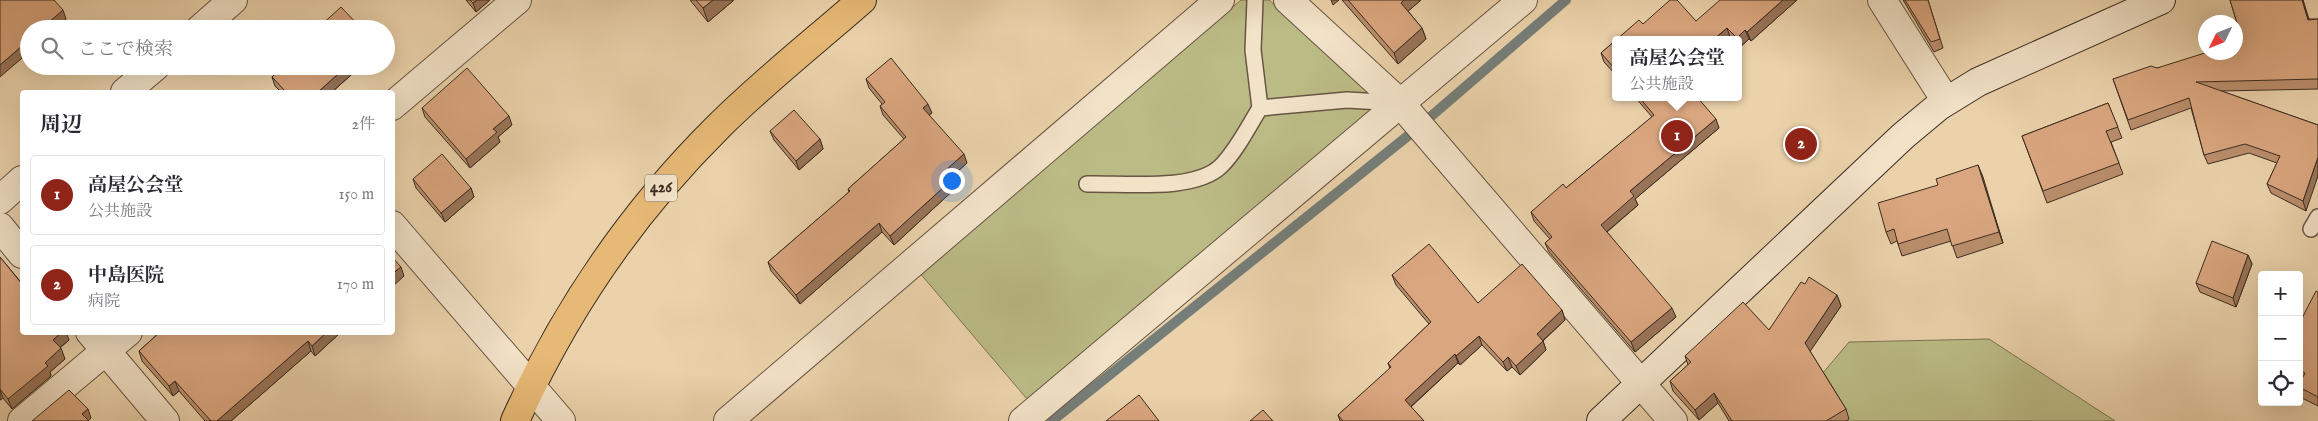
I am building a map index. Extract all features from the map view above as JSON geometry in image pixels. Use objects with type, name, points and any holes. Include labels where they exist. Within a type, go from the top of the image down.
[{"type":"highway","name":"426","points":[[515,421],[575,304],[614,248],[679,168],[755,92],[862,0]]},
{"type":"street","points":[[210,20],[233,0]]},
{"type":"street","points":[[395,103],[517,0]]},
{"type":"street","points":[[728,421],[1220,0]]},
{"type":"street","points":[[1288,0],[1402,106],[1674,421]]},
{"type":"street","points":[[1023,421],[1402,106],[1523,0]]},
{"type":"street","points":[[1882,0],[1946,101]]},
{"type":"street","points":[[1601,421],[1643,384],[1903,136],[1946,101],[1997,73],[2161,0]]},
{"type":"street","points":[[127,90],[145,75]]},
{"type":"street","points":[[0,200],[20,182]]},
{"type":"street","points":[[0,227],[20,252]]},
{"type":"street","points":[[395,228],[561,421]]},
{"type":"street","points":[[22,421],[98,342],[119,335]]},
{"type":"street","points":[[98,342],[165,421]]},
{"type":"lane","points":[[1087,184],[1186,183],[1204,178],[1220,167],[1234,150],[1260,108],[1253,50],[1255,0]]},
{"type":"lane","points":[[1260,108],[1348,100],[1402,106]]},
{"type":"green space","points":[[1241,0],[1269,0],[1374,90],[1372,111],[1027,399],[919,272]]},
{"type":"green space","points":[[1989,339],[2115,421],[1793,421],[1795,406],[1849,342]]},
{"type":"building","points":[[0,0],[54,0],[63,10],[51,20],[20,20],[20,48],[0,65]]},
{"type":"building","points":[[696,0],[713,0],[703,8]]},
{"type":"building","points":[[1348,0],[1404,0],[1401,3],[1422,28],[1394,53]]},
{"type":"building","points":[[1670,0],[1677,0],[1696,21],[1720,0],[1783,0],[1747,32],[1745,30],[1739,36],[1735,36],[1727,28],[1718,36],[1621,36],[1639,20],[1643,24]]},
{"type":"building","points":[[1905,0],[1928,0],[1940,39],[1931,42]]},
{"type":"building","points":[[2230,0],[2302,0],[2308,20],[2318,19],[2318,79],[2196,82],[2318,125],[2318,157],[2303,201],[2267,184],[2280,156],[2245,144],[2204,155],[2189,98],[2128,120],[2113,79],[2151,66],[2157,68],[2198,55],[2198,60],[2243,60],[2243,15],[2235,15]]},
{"type":"building","points":[[341,7],[353,20],[327,20]]},
{"type":"building","points":[[1612,43],[1612,65],[1601,53]]},
{"type":"building","points":[[891,58],[928,104],[923,108],[964,154],[948,168],[956,176],[890,236],[879,223],[796,295],[768,262],[850,191],[848,189],[906,137],[880,106],[885,102],[866,79]]},
{"type":"building","points":[[467,68],[509,116],[493,129],[497,132],[466,159],[422,108]]},
{"type":"building","points":[[274,75],[337,75],[320,90],[284,90],[272,77]]},
{"type":"building","points":[[1642,101],[1700,101],[1716,119],[1630,191],[1634,196],[1601,225],[1672,308],[1631,342],[1545,243],[1552,237],[1531,212],[1563,184],[1566,188],[1654,115]]},
{"type":"building","points":[[2108,103],[2118,127],[2106,131],[2119,163],[2043,191],[2022,136]]},
{"type":"building","points":[[794,110],[820,139],[796,161],[770,131]]},
{"type":"building","points":[[442,154],[471,188],[441,213],[413,179]]},
{"type":"building","points":[[1978,165],[1999,232],[1952,246],[1947,229],[1898,244],[1894,229],[1886,232],[1878,203],[1938,185],[1936,179]]},
{"type":"building","points":[[2212,241],[2248,255],[2233,298],[2196,283]]},
{"type":"building","points":[[1429,244],[1478,303],[1522,264],[1562,310],[1537,334],[1543,341],[1516,366],[1508,357],[1503,362],[1479,336],[1456,356],[1455,354],[1405,400],[1424,421],[1343,421],[1338,415],[1391,367],[1388,363],[1431,322],[1392,275]]},
{"type":"building","points":[[0,257],[20,282],[20,335],[59,335],[53,340],[61,348],[45,363],[48,366],[8,399],[0,389]]},
{"type":"building","points":[[395,260],[401,267],[395,272]]},
{"type":"building","points":[[1809,277],[1837,295],[1805,343],[1846,409],[1826,421],[1732,421],[1714,393],[1695,410],[1670,381],[1691,362],[1685,356],[1743,302],[1769,330],[1801,282],[1805,284]]},
{"type":"building","points":[[2316,291],[2318,292],[2318,397],[2303,389],[2305,373],[2303,372],[2303,316]]},
{"type":"building","points":[[157,335],[324,335],[312,346],[308,341],[217,421],[211,421],[175,381],[169,386],[139,351]]},
{"type":"building","points":[[69,390],[88,409],[82,414],[89,421],[32,421]]},
{"type":"building","points":[[1139,395],[1159,421],[1106,421]]},
{"type":"building","points":[[1263,410],[1273,421],[1250,421]]},
{"type":"waterway","points":[[1052,421],[1414,131],[1566,0]]},
{"type":"place","name":"高屋公会堂","points":[[1677,136]]},
{"type":"place","name":"中島医院","points":[[1801,144]]}]
